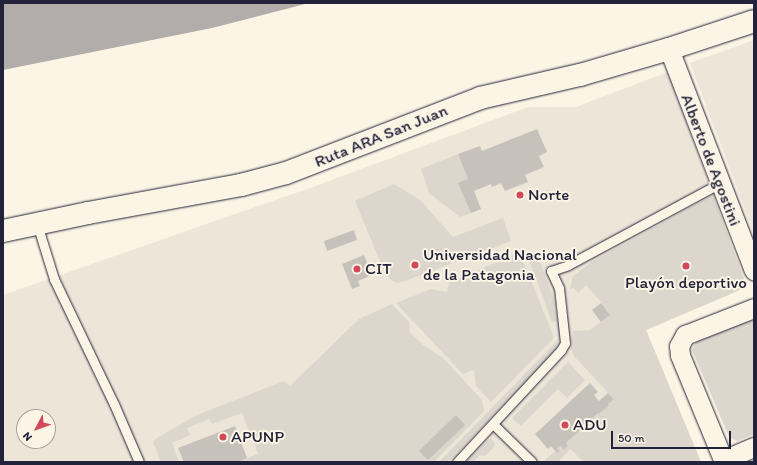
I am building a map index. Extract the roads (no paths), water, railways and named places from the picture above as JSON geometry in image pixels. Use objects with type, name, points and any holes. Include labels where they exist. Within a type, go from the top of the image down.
[{"type":"street","name":"Ruta ARA San Juan","points":[[3,231],[88,213],[241,185],[286,173],[480,98],[580,75],[669,49],[754,21]]},
{"type":"street","name":"Alberto de Agostini","points":[[669,49],[754,270]]},
{"type":"street","points":[[754,308],[685,335],[680,343],[680,355],[724,461],[754,447]]},
{"type":"lane","points":[[457,462],[556,358],[565,343],[559,288],[552,271],[568,265],[720,183]]},
{"type":"lane","points":[[37,224],[54,279],[114,404],[139,462]]},
{"type":"lane","points":[[494,424],[532,462]]},
{"type":"place","name":"Norte","points":[[520,195]]},
{"type":"place","name":"Universidad Nacional de la Patagonia","points":[[415,265]]},
{"type":"place","name":"Playón deportivo","points":[[686,266]]},
{"type":"place","name":"CIT","points":[[357,269]]},
{"type":"place","name":"ADU","points":[[565,425]]},
{"type":"place","name":"APUNP","points":[[223,437]]}]
